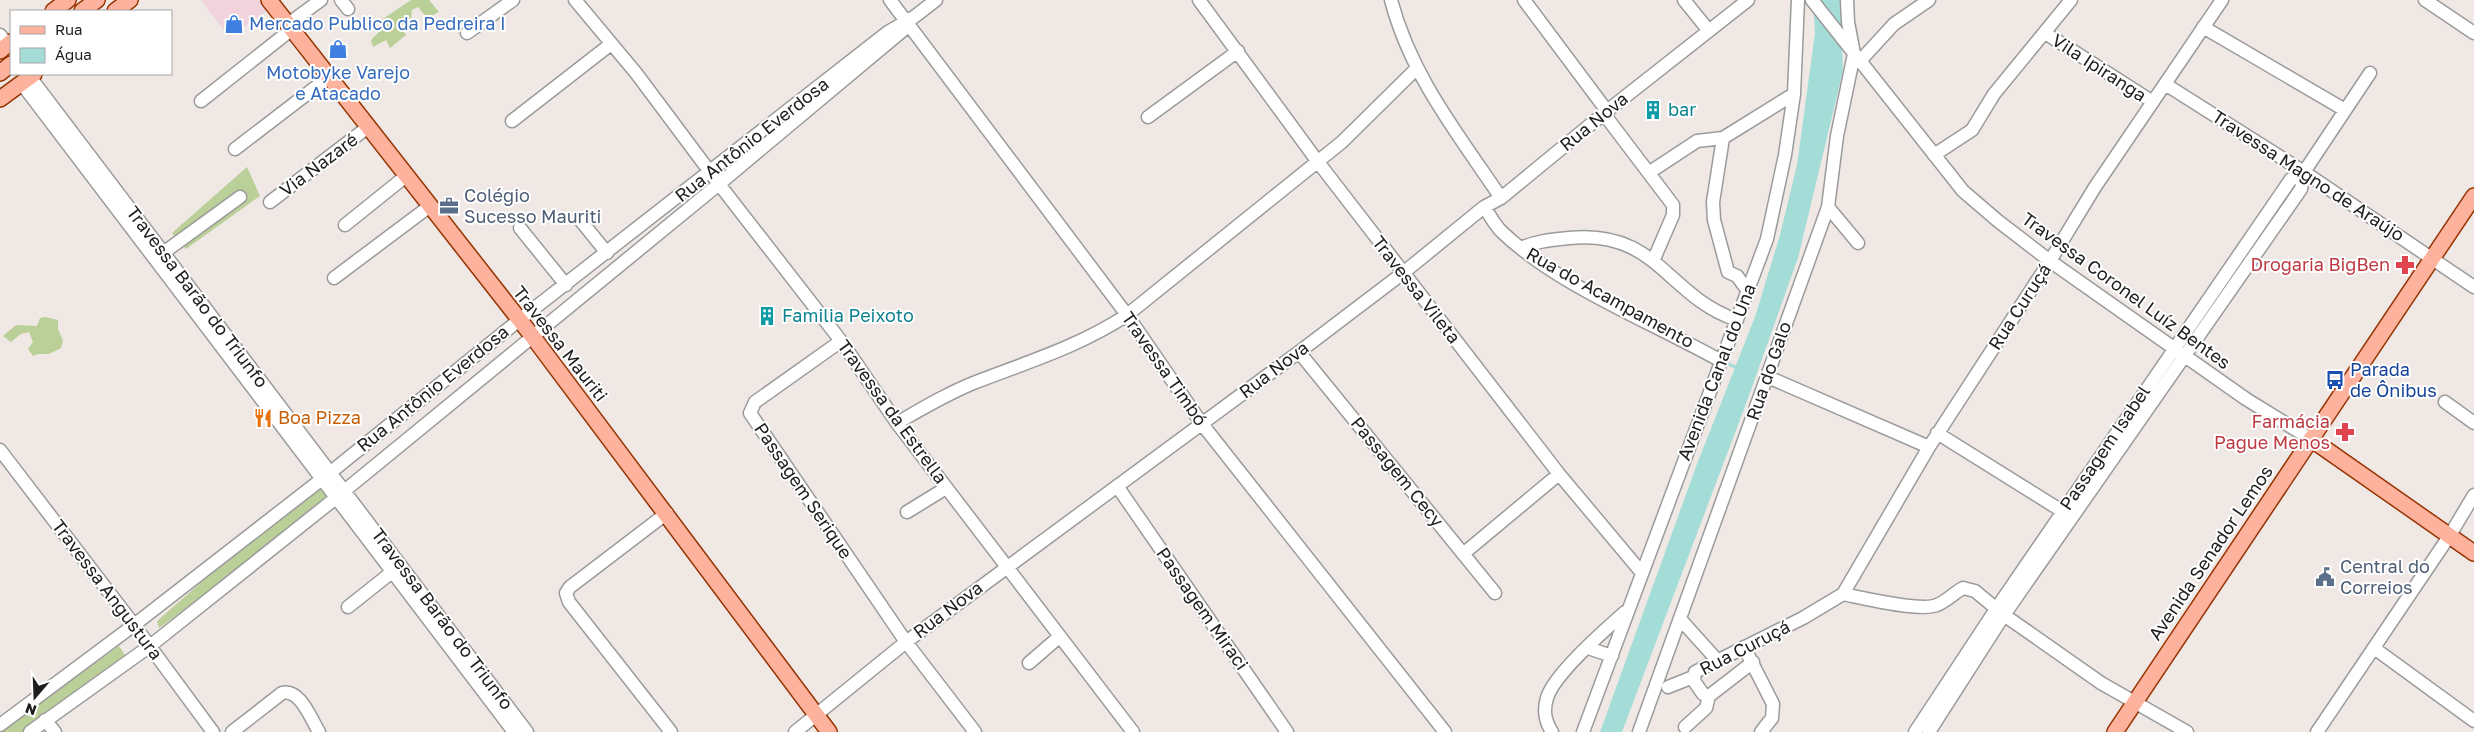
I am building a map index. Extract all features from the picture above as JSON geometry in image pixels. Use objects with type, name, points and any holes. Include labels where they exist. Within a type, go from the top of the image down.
[{"type":"main road","points":[[54,10],[68,0]]},
{"type":"main road","points":[[83,10],[97,0]]},
{"type":"main road","points":[[117,10],[130,0]]},
{"type":"main road","name":"Travessa Mauriti","points":[[269,0],[667,514],[829,732]]},
{"type":"main road","points":[[0,73],[10,65]]},
{"type":"main road","points":[[0,99],[28,78]]},
{"type":"main road","name":"Avenida Senador Lemos","points":[[2115,732],[2474,196]]},
{"type":"main road","name":"Travessa Coronel Luíz Bentes","points":[[2311,440],[2474,553]]},
{"type":"street","points":[[201,101],[321,0]]},
{"type":"street","points":[[466,33],[512,0]]},
{"type":"street","name":"Travessa da Estrella","points":[[575,0],[841,341],[946,488],[1133,732]]},
{"type":"street","name":"Travessa Timbó","points":[[890,0],[909,21],[1127,315],[1202,424],[1444,732]]},
{"type":"street","name":"Rua Antônio Everdosa","points":[[0,724],[134,625],[326,475],[518,321],[936,0]]},
{"type":"street","name":"Travessa Vileta","points":[[1199,0],[1318,162],[1403,273],[1559,474],[1642,572]]},
{"type":"street","points":[[1391,0],[1401,33],[1416,69],[1501,198]]},
{"type":"street","points":[[1524,0],[1671,201],[1674,211],[1654,259]]},
{"type":"street","points":[[1684,0],[1709,31]]},
{"type":"street","name":"Rua Nova","points":[[794,732],[906,642],[1299,352],[1403,273],[1484,207],[1501,198],[1748,0]]},
{"type":"street","name":"Avenida Canal do Una","points":[[1583,732],[1768,233],[1794,94],[1798,0]]},
{"type":"street","name":"Travessa Coronel Luíz Bentes","points":[[1812,0],[1963,191],[2050,261],[2246,399],[2311,440]]},
{"type":"street","name":"Rua do Galo","points":[[1639,732],[1681,620],[1828,207],[1837,136],[1854,55],[1848,22],[1847,0]]},
{"type":"street","points":[[1934,155],[1972,130],[1994,94],[2071,0]]},
{"type":"street","name":"Rua Curuçá","points":[[1753,662],[1710,696],[1703,694],[1693,676],[1695,672],[1803,618],[1843,594],[1937,433],[2050,261],[2095,186],[2222,0]]},
{"type":"street","points":[[2425,0],[2474,33]]},
{"type":"street","points":[[1854,55],[1926,1]]},
{"type":"street","name":"Rua Antônio Everdosa","points":[[30,732],[150,646],[340,494],[719,184],[909,21]]},
{"type":"street","points":[[2203,27],[2345,110]]},
{"type":"street","name":"Vila Ipiranga","points":[[2045,33],[2153,102]]},
{"type":"street","points":[[512,121],[611,44]]},
{"type":"street","points":[[1148,117],[1238,51]]},
{"type":"street","points":[[898,423],[939,398],[1063,350],[1104,330],[1127,315],[1342,142],[1416,69]]},
{"type":"street","name":"Passagem Isabel","points":[[1915,732],[2301,189],[2304,172],[2370,73]]},
{"type":"street","points":[[235,149],[329,77]]},
{"type":"street","name":"Travessa Barão do Triunfo","points":[[28,78],[163,253],[170,271]]},
{"type":"street","name":"Travessa Barão do Triunfo","points":[[28,78],[170,271],[473,670],[514,732]]},
{"type":"street","name":"Travessa Magno de Araújo","points":[[2165,84],[2304,172],[2474,287]]},
{"type":"street","points":[[1650,172],[1697,141],[1722,138],[1794,94]]},
{"type":"street","name":"Via Nazaré","points":[[270,202],[368,127]]},
{"type":"street","points":[[1722,138],[1713,202],[1714,220],[1728,272],[1737,276],[1748,291]]},
{"type":"street","name":"Passagem Isabel","points":[[1929,732],[2062,511],[2291,179],[2304,172]]},
{"type":"street","points":[[345,225],[406,176]]},
{"type":"street","points":[[163,253],[240,198]]},
{"type":"street","points":[[334,278],[430,206]]},
{"type":"street","name":"Rua do Acampamento","points":[[1484,207],[1500,231],[1521,248],[1584,288],[1721,361]]},
{"type":"street","points":[[1828,207],[1858,243]]},
{"type":"street","points":[[581,221],[607,253]]},
{"type":"street","points":[[520,228],[566,284]]},
{"type":"street","points":[[1521,248],[1537,241],[1592,236],[1621,242],[1654,259],[1711,309],[1737,320]]},
{"type":"street","points":[[545,300],[546,312],[551,316],[558,316]]},
{"type":"street","name":"Passagem Serique","points":[[841,341],[755,402],[750,413],[906,642]]},
{"type":"street","name":"Passagem Cecy","points":[[1299,352],[1495,593]]},
{"type":"street","points":[[1768,377],[1929,447]]},
{"type":"street","points":[[2445,402],[2474,423]]},
{"type":"street","points":[[1937,433],[2062,511]]},
{"type":"street","name":"Travessa Angustura","points":[[0,450],[150,646],[213,732]]},
{"type":"street","points":[[1463,554],[1559,474]]},
{"type":"street","name":"Passagem Miraci","points":[[1117,486],[1288,732]]},
{"type":"street","points":[[907,512],[946,488]]},
{"type":"street","name":"Travessa Barão do Triunfo","points":[[340,494],[392,572],[527,732]]},
{"type":"street","points":[[2317,732],[2450,536],[2474,495]]},
{"type":"street","points":[[667,514],[570,587],[566,593],[569,602],[671,732]]},
{"type":"street","points":[[348,607],[392,572]]},
{"type":"street","points":[[1843,594],[1930,607],[1940,604],[1963,588],[1975,590],[2000,612],[2061,656],[2134,702],[2187,732]]},
{"type":"street","points":[[1552,732],[1545,717],[1550,691],[1588,648],[1626,612]]},
{"type":"street","points":[[1681,620],[1717,660]]},
{"type":"street","points":[[1029,663],[1060,637]]},
{"type":"street","points":[[906,642],[975,732]]},
{"type":"street","points":[[1744,647],[1773,704],[1772,718],[1761,732]]},
{"type":"street","points":[[1588,648],[1612,656]]},
{"type":"street","points":[[2374,648],[2474,721]]},
{"type":"street","points":[[1668,688],[1693,676]]},
{"type":"street","points":[[232,732],[282,693],[288,692],[296,695],[319,732]]},
{"type":"street","points":[[1685,728],[1706,708],[1710,696]]},
{"type":"street","points":[[45,720],[55,732]]},
{"type":"shaded area","name":"Mercado Publico da Pedreira I","points":[[201,0],[258,0],[267,11],[229,37]]},
{"type":"green space","points":[[411,0],[429,0],[439,12],[427,18],[418,7],[412,10],[411,19],[399,26],[406,35],[390,48],[386,40],[373,47],[371,40],[384,27],[380,21]]},
{"type":"green space","points":[[247,167],[260,196],[186,249],[172,233]]},
{"type":"green space","points":[[45,317],[58,320],[58,329],[63,341],[61,348],[49,354],[33,356],[28,349],[33,342],[29,332],[21,334],[11,342],[3,336],[16,325],[37,326],[40,318]]},
{"type":"green space","points":[[315,483],[332,501],[159,628],[157,621]]},
{"type":"green space","points":[[119,646],[125,655],[24,732],[0,732]]},
{"type":"water","points":[[1813,0],[1840,0],[1843,71],[1798,258],[1747,401],[1622,732],[1600,732],[1697,464],[1755,317],[1780,235],[1797,165],[1815,33]]},
{"type":"waterway","points":[[1728,364],[1738,368]]},
{"type":"place","name":"Mercado Publico da Pedreira I","points":[[234,24]]},
{"type":"place","name":"Motobyke Varejo e Atacado","points":[[338,49]]},
{"type":"place","name":"bar","points":[[1653,110]]},
{"type":"place","name":"Colégio Sucesso Mauriti","points":[[449,206]]},
{"type":"place","name":"Drogaria BigBen","points":[[2405,265]]},
{"type":"place","name":"Familia Peixoto","points":[[767,316]]},
{"type":"place","name":"Parada de Ônibus","points":[[2335,380]]},
{"type":"place","name":"Boa Pizza","points":[[263,418]]},
{"type":"place","name":"Farmácia Pague Menos","points":[[2345,432]]},
{"type":"place","name":"Central do Correios","points":[[2325,577]]}]
